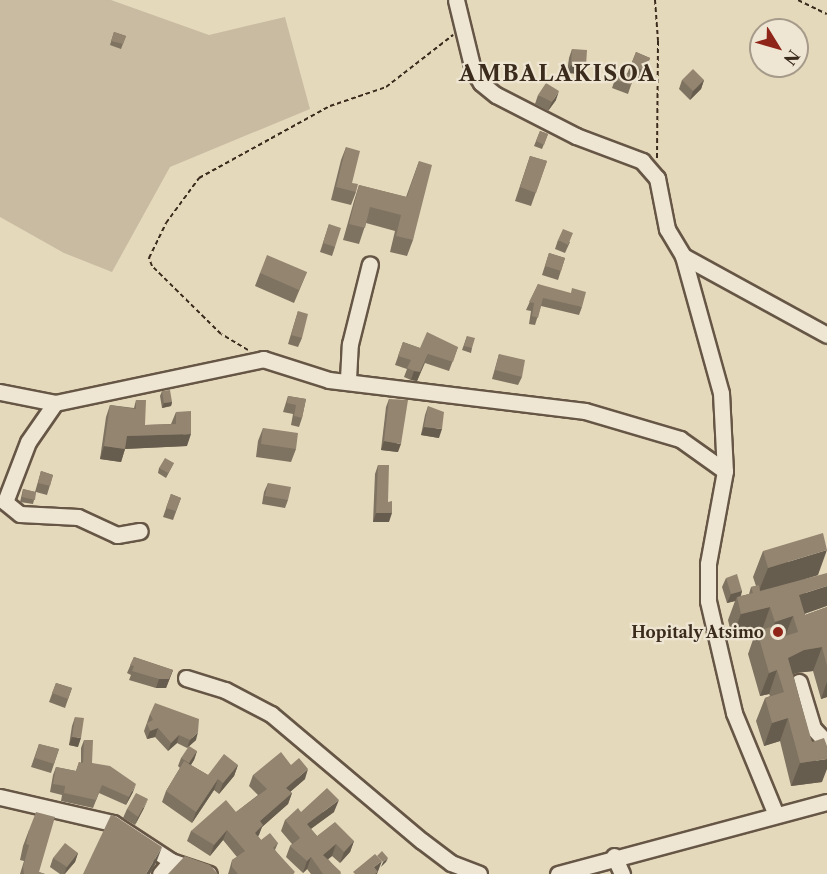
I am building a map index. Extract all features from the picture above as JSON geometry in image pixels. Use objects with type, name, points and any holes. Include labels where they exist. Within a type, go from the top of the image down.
[{"type":"street","points":[[456,0],[473,70],[496,95],[576,136],[642,161],[657,178],[667,229],[683,256],[721,393],[725,471],[708,564],[708,601],[734,713],[776,815]]},
{"type":"street","points":[[683,256],[827,335]]},
{"type":"street","points":[[348,379],[350,344],[370,264]]},
{"type":"street","points":[[0,392],[56,403],[263,359],[329,380],[348,379],[585,411],[680,439],[725,471]]},
{"type":"street","points":[[56,403],[28,442],[5,502],[20,513],[78,517],[117,534],[140,531]]},
{"type":"street","points":[[186,678],[225,690],[271,714],[422,841],[451,863],[479,874]]},
{"type":"street","points":[[799,682],[813,728],[827,743]]},
{"type":"street","points":[[0,797],[113,824],[171,861],[209,874]]},
{"type":"street","points":[[558,874],[614,856],[827,802]]},
{"type":"street","points":[[614,856],[622,874]]},
{"type":"street","points":[[160,874],[171,861]]},
{"type":"path","points":[[655,0],[658,41],[657,178]]},
{"type":"path","points":[[798,0],[827,14]]},
{"type":"path","points":[[263,359],[221,334],[152,266],[149,258],[166,223],[199,178],[330,106],[386,87],[462,27]]},
{"type":"shaded area","points":[[0,0],[111,0],[209,35],[285,17],[310,109],[170,167],[112,272],[64,253],[0,217]]},
{"type":"building","points":[[114,32],[126,36],[123,44],[111,41]]},
{"type":"building","points":[[572,49],[587,50],[586,66],[571,65]]},
{"type":"building","points":[[636,52],[650,58],[645,71],[631,65]]},
{"type":"building","points":[[693,69],[704,80],[693,91],[682,80]]},
{"type":"building","points":[[618,71],[634,76],[631,85],[615,80]]},
{"type":"building","points":[[546,83],[559,91],[552,102],[538,95]]},
{"type":"building","points":[[540,131],[548,134],[544,145],[536,141]]},
{"type":"building","points":[[346,147],[360,151],[352,183],[358,184],[356,192],[336,187]]},
{"type":"building","points":[[530,156],[547,161],[536,193],[520,187]]},
{"type":"building","points":[[419,161],[432,165],[413,240],[396,236],[401,215],[370,207],[365,228],[349,224],[359,185],[407,197]]},
{"type":"building","points":[[329,224],[341,228],[335,247],[323,243]]},
{"type":"building","points":[[563,229],[573,233],[568,245],[558,240]]},
{"type":"building","points":[[549,253],[565,258],[561,271],[545,266]]},
{"type":"building","points":[[267,255],[307,272],[299,290],[260,273]]},
{"type":"building","points":[[538,284],[571,293],[572,288],[586,292],[582,307],[543,298],[538,318],[532,316],[534,303],[529,302]]},
{"type":"building","points":[[298,311],[308,314],[302,338],[291,335]]},
{"type":"building","points":[[427,332],[458,347],[453,362],[428,354],[420,372],[407,368],[411,360],[398,356],[403,342],[420,348]]},
{"type":"building","points":[[467,336],[475,338],[472,348],[464,346]]},
{"type":"building","points":[[499,354],[525,360],[522,377],[495,370]]},
{"type":"building","points":[[170,390],[172,402],[164,403],[162,391]]},
{"type":"building","points":[[288,396],[306,399],[302,418],[294,416],[296,405],[287,403]]},
{"type":"building","points":[[389,399],[408,400],[401,444],[384,441]]},
{"type":"building","points":[[136,400],[146,400],[145,425],[176,424],[176,412],[191,411],[191,434],[127,436],[125,449],[104,446],[110,405],[136,409]]},
{"type":"building","points":[[428,406],[444,412],[442,429],[424,427]]},
{"type":"building","points":[[263,428],[298,433],[296,449],[261,444]]},
{"type":"building","points":[[165,458],[174,463],[168,473],[159,468]]},
{"type":"building","points":[[378,465],[389,465],[388,502],[392,501],[392,513],[376,513]]},
{"type":"building","points":[[41,471],[53,475],[50,486],[38,483]]},
{"type":"building","points":[[268,483],[291,487],[288,500],[265,496]]},
{"type":"building","points":[[23,489],[36,492],[35,500],[22,497]]},
{"type":"building","points":[[171,494],[181,498],[176,511],[166,508]]},
{"type":"building","points":[[823,533],[827,550],[768,568],[763,551]]},
{"type":"building","points":[[827,573],[827,586],[799,595],[805,615],[827,607],[827,666],[822,647],[804,650],[788,658],[812,742],[824,738],[827,746],[827,759],[800,763],[788,718],[772,723],[765,698],[784,692],[777,670],[769,673],[757,631],[778,625],[782,637],[798,632],[793,616],[775,622],[770,607],[741,614],[737,597],[753,593],[751,587],[759,585],[760,591]]},
{"type":"building","points":[[737,574],[742,591],[731,594],[726,578]]},
{"type":"building","points":[[134,657],[173,670],[169,679],[159,679],[132,671],[134,666],[130,665]]},
{"type":"building","points":[[56,683],[72,688],[68,699],[52,693]]},
{"type":"building","points":[[155,703],[199,719],[198,732],[190,740],[179,735],[171,743],[158,728],[150,731],[147,723],[153,720],[150,714]]},
{"type":"building","points":[[75,717],[84,718],[81,738],[72,737]]},
{"type":"building","points":[[84,740],[93,740],[92,763],[110,766],[136,784],[129,797],[102,785],[96,800],[64,793],[65,786],[53,784],[56,767],[76,771],[79,762],[83,763]]},
{"type":"building","points":[[39,744],[59,749],[54,764],[35,758]]},
{"type":"building","points":[[189,746],[197,751],[189,763],[181,758]]},
{"type":"building","points":[[281,752],[291,765],[299,758],[308,769],[286,788],[292,793],[260,821],[263,825],[255,833],[261,840],[270,833],[278,843],[273,848],[295,872],[293,874],[238,874],[232,867],[232,860],[245,851],[227,830],[214,845],[191,831],[226,800],[236,812],[267,789],[253,775]]},
{"type":"building","points":[[224,754],[238,765],[223,783],[218,779],[196,812],[166,791],[184,761],[208,775]]},
{"type":"building","points":[[327,788],[339,800],[307,824],[317,836],[335,822],[354,841],[344,852],[336,844],[323,855],[341,872],[340,874],[323,874],[311,857],[307,861],[290,846],[300,838],[285,820],[298,808],[301,812]]},
{"type":"building","points":[[136,793],[148,799],[138,817],[127,809]]},
{"type":"building","points":[[36,812],[55,817],[39,872],[45,874],[24,874],[23,867],[29,845],[26,844]]},
{"type":"building","points":[[111,815],[162,847],[146,874],[83,874]]},
{"type":"building","points":[[65,843],[78,853],[67,867],[53,858]]},
{"type":"building","points":[[382,851],[388,858],[383,862],[377,856]]},
{"type":"building","points":[[375,854],[382,861],[374,867],[378,872],[355,874],[353,872]]},
{"type":"building","points":[[185,856],[210,865],[218,874],[168,874]]},
{"type":"place","name":"Hopitaly Atsimo","points":[[778,632]]},
{"type":"district","name":"AMBALAKISOA","points":[[558,74]]}]
